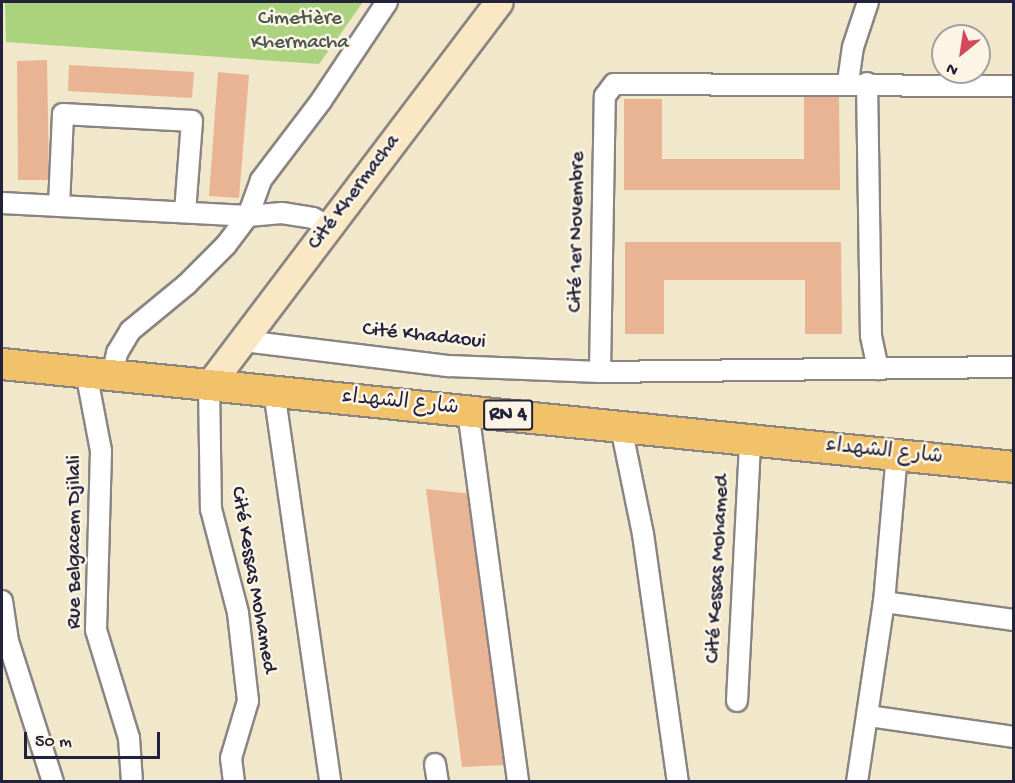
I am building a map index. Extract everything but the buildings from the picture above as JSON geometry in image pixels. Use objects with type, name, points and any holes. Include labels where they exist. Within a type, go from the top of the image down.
[{"type":"main road","name":"شارع الشهداء","points":[[2,364],[1014,467]]},
{"type":"street","points":[[99,374],[117,353],[130,331],[187,284],[226,245],[248,216],[261,180],[321,101],[387,2]]},
{"type":"street","name":"Cité Khermacha","points":[[209,385],[500,2]]},
{"type":"street","points":[[868,2],[853,47],[871,336],[878,369]]},
{"type":"street","name":"Cité 1er Novembre","points":[[600,372],[605,96],[610,87],[617,82],[1014,86]]},
{"type":"street","points":[[59,206],[63,114],[192,121],[185,212]]},
{"type":"street","points":[[2,203],[248,216],[282,213],[313,218],[329,227]]},
{"type":"street","name":"Cité Khadaoui","points":[[244,341],[449,366],[600,372]]},
{"type":"street","points":[[600,372],[1014,367]]},
{"type":"street","name":"Rue Belgacem Djilali","points":[[99,374],[101,451],[96,630],[129,738],[132,782]]},
{"type":"street","name":"Cité Kessas Mohamed","points":[[209,385],[211,509],[238,613],[248,701],[231,758],[234,782]]},
{"type":"street","points":[[274,391],[330,782]]},
{"type":"street","points":[[468,411],[518,782]]},
{"type":"street","points":[[621,427],[643,534],[678,782]]},
{"type":"street","name":"Cité Kessas Mohamed","points":[[737,701],[750,440]]},
{"type":"street","points":[[857,782],[869,716],[884,602],[897,454]]},
{"type":"street","points":[[2,601],[8,641],[53,782]]},
{"type":"street","points":[[884,602],[1014,620]]},
{"type":"street","points":[[869,716],[1014,737]]},
{"type":"green space","name":"Cimetière Khermacha","points":[[5,2],[363,2],[319,64],[6,42]]}]
